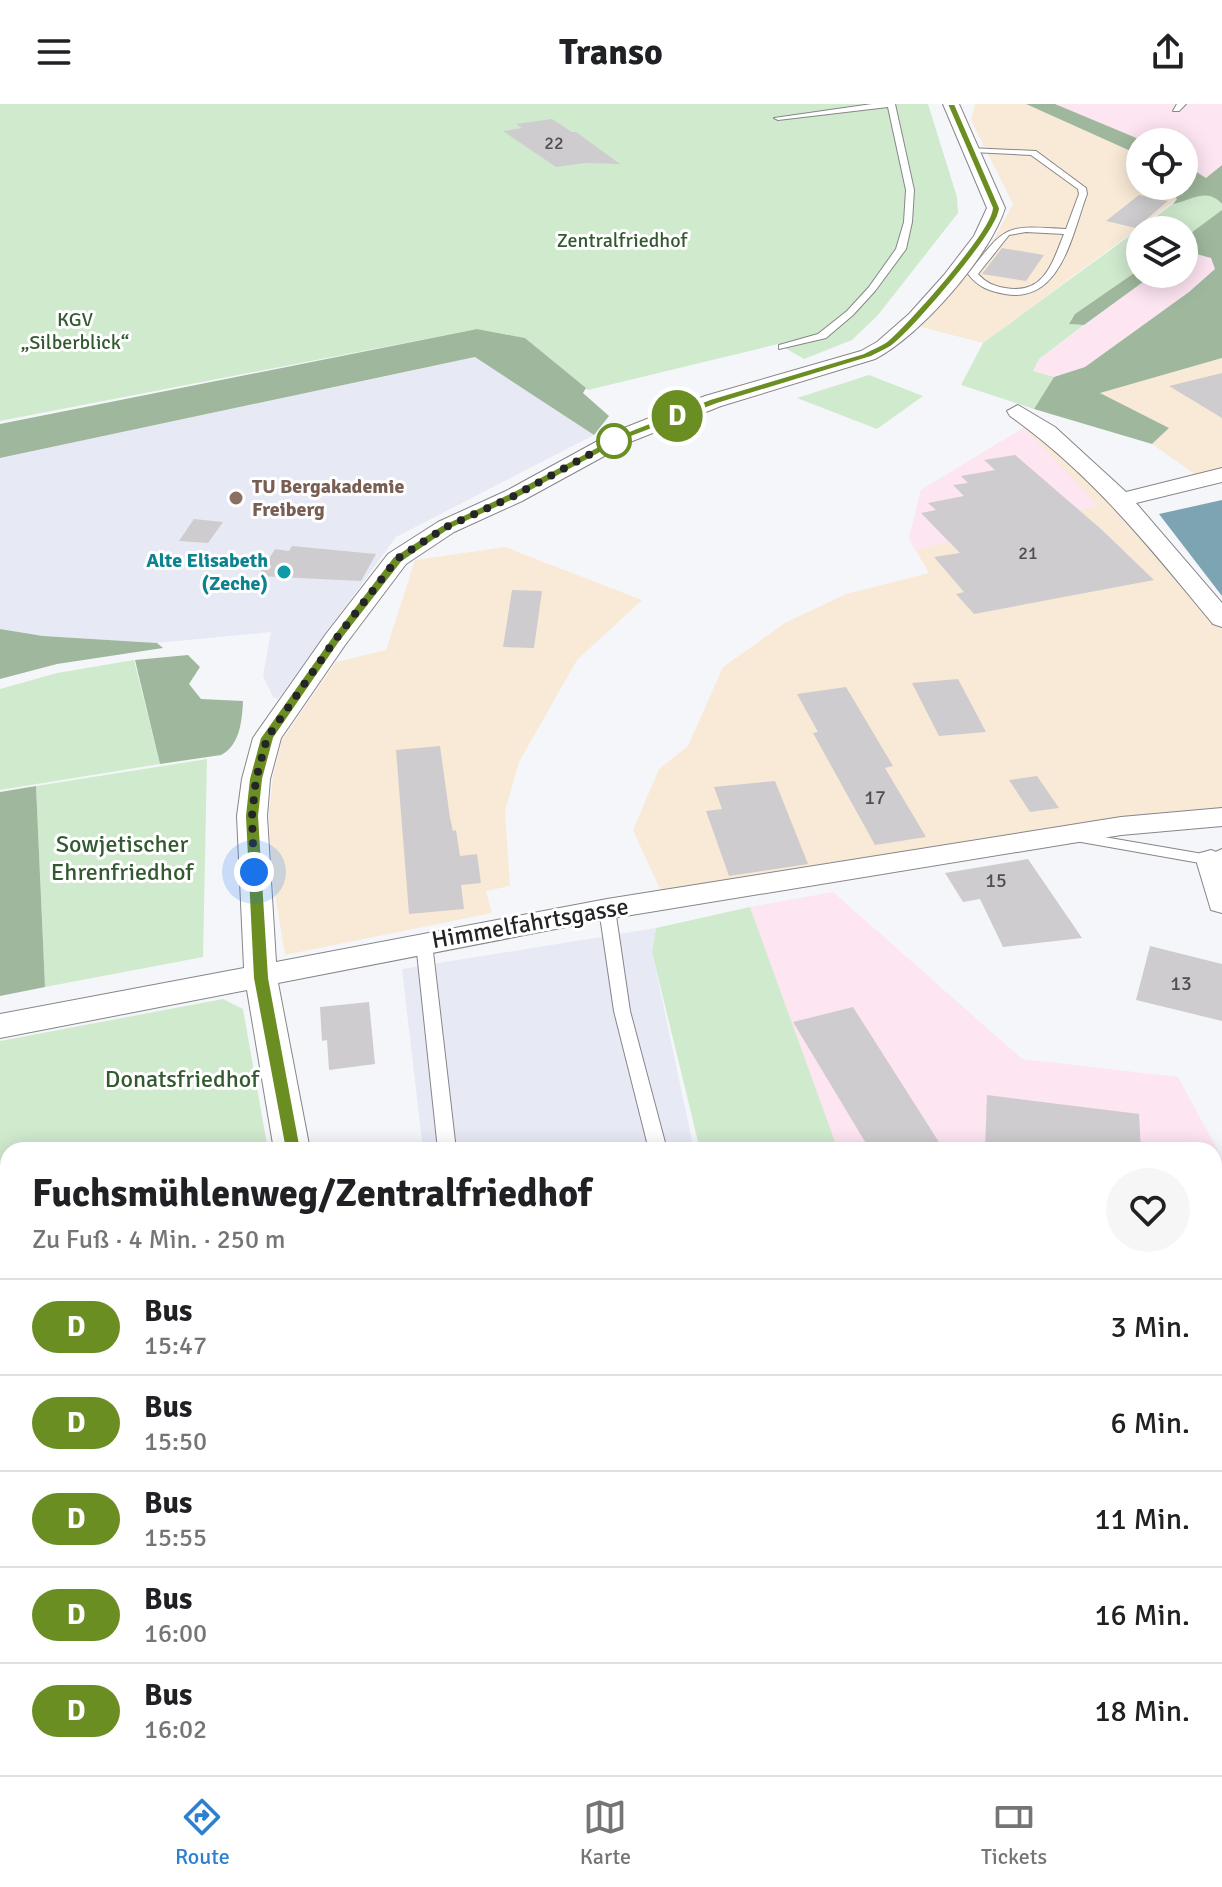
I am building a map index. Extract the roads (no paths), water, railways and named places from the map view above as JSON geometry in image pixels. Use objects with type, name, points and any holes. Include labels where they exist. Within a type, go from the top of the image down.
[{"type":"street","points":[[291,1142],[261,978],[252,816],[256,779],[267,738],[335,640],[397,559],[446,527],[514,496],[622,437],[713,401],[868,355],[890,344],[963,262],[995,218],[996,208],[951,104]]},
{"type":"street","points":[[1018,411],[1035,422],[1122,500],[1222,619]]},
{"type":"street","points":[[1122,500],[1222,475]]},
{"type":"street","name":"Himmelfahrtsgasse","points":[[0,1026],[607,909],[1121,826],[1222,817]]},
{"type":"street","points":[[1217,864],[1222,903]]},
{"type":"lane","points":[[778,118],[891,104],[910,190],[908,222],[901,249],[872,289],[850,313],[822,336],[783,347]]},
{"type":"lane","points":[[972,150],[1033,153],[1082,188],[1067,232],[1052,272],[1043,284],[1030,291],[1013,293],[979,282],[973,274],[1006,233],[1026,229],[1067,232]]},
{"type":"lane","name":"Himmelfahrtsgasse","points":[[1063,835],[1217,864]]},
{"type":"lane","points":[[607,909],[622,1011],[656,1142]]},
{"type":"lane","points":[[424,943],[446,1142]]},
{"type":"water","points":[[1222,500],[1222,596],[1159,514]]},
{"type":"place","name":"TU Bergakademie Freiberg","points":[[236,498]]},
{"type":"place","name":"Alte Elisabeth (Zeche)","points":[[284,572]]},
{"type":"park label","name":"Zentralfriedhof","points":[[622,240]]},
{"type":"park label","name":"KGV „Silberblick“","points":[[75,330]]},
{"type":"park label","name":"Sowjetischer Ehrenfriedhof","points":[[122,858]]},
{"type":"park label","name":"Donatsfriedhof","points":[[182,1079]]}]
